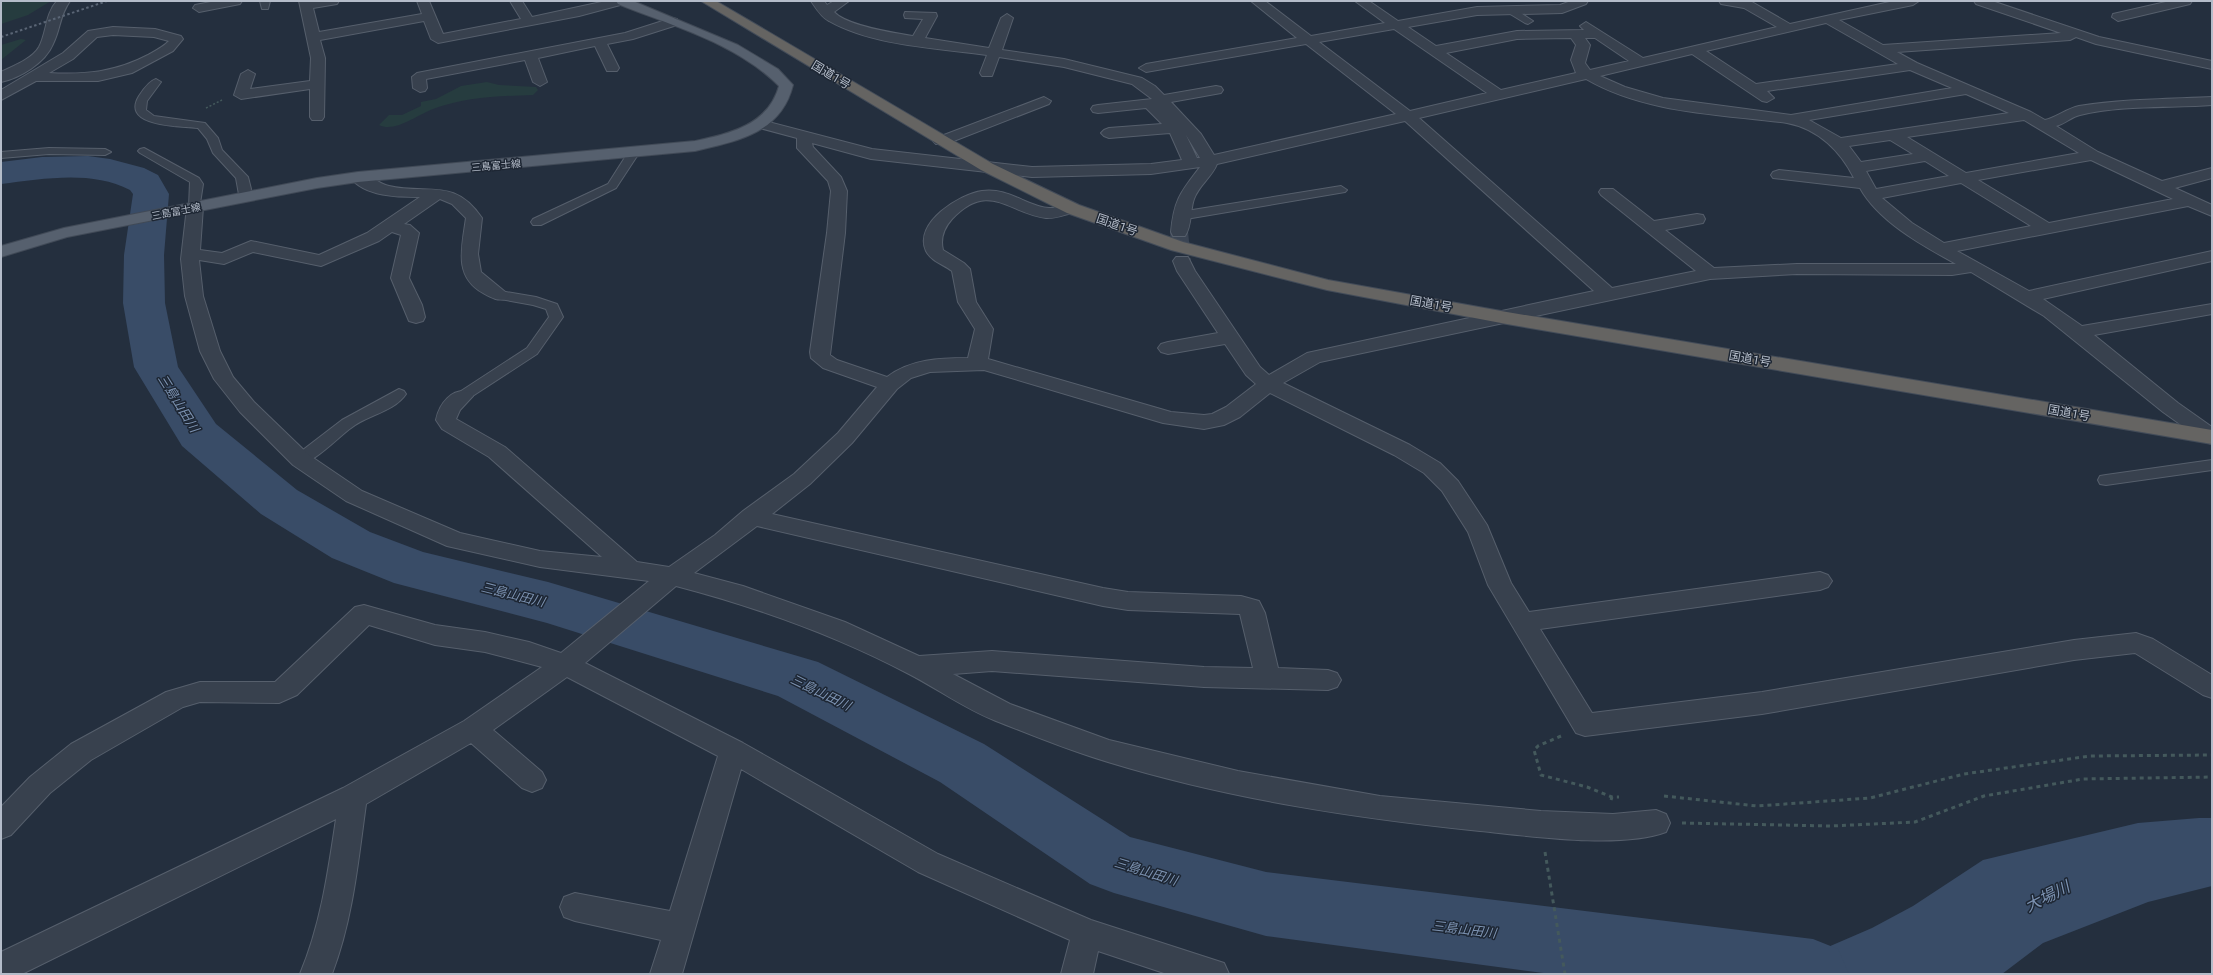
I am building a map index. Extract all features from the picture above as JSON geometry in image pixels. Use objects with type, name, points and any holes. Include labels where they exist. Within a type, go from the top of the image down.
[{"type":"highway","name":"国道1号","points":[[707,1],[987,167],[1070,208],[1176,246],[1327,285],[1501,317],[2212,437]]},
{"type":"main road","name":"三島富士線","points":[[1,252],[64,233],[244,197],[358,177],[633,153],[695,146],[740,134],[761,124],[775,112],[785,97],[786,86],[779,77],[760,63],[724,44],[621,1]]},
{"type":"street","points":[[1,78],[37,57],[46,47],[55,14],[60,4],[64,1]]},
{"type":"street","points":[[199,8],[236,1]]},
{"type":"street","points":[[317,117],[316,84],[318,58],[306,3],[333,1]]},
{"type":"street","points":[[423,1],[438,39],[448,54]]},
{"type":"street","points":[[516,1],[529,22]]},
{"type":"street","points":[[420,88],[419,77],[448,54],[529,22],[579,12],[621,1]]},
{"type":"street","points":[[843,1],[822,6],[832,18],[856,28],[917,41],[1064,62],[1137,81],[1150,89],[1196,137],[1210,161],[1209,168],[1195,183],[1185,198],[1180,224]]},
{"type":"street","points":[[1257,1],[1407,115],[1608,294]]},
{"type":"street","points":[[1361,1],[1499,95]]},
{"type":"street","points":[[1452,1],[1507,36]]},
{"type":"street","points":[[1544,1],[1571,15],[1640,62]]},
{"type":"street","points":[[1571,15],[1570,8],[1582,1]]},
{"type":"street","points":[[1726,1],[1748,6],[1790,29]]},
{"type":"street","points":[[1857,1],[1870,9]]},
{"type":"street","points":[[761,124],[804,137],[871,154],[1032,172],[1085,172],[1151,169],[1210,161],[1790,29],[1870,9],[1913,1]]},
{"type":"street","points":[[1980,1],[2081,36],[2212,65]]},
{"type":"street","points":[[2118,17],[2186,1]]},
{"type":"street","points":[[1137,81],[1146,68],[1471,12],[1510,10],[1571,15]]},
{"type":"street","points":[[910,15],[932,16],[917,41]]},
{"type":"street","points":[[313,37],[429,16]]},
{"type":"street","points":[[987,73],[1007,18]]},
{"type":"street","points":[[1829,20],[1912,66],[2026,115],[2093,155],[2212,211]]},
{"type":"street","points":[[448,54],[530,55],[638,34],[672,22]]},
{"type":"street","points":[[1,96],[68,56],[93,34],[113,31],[155,33],[176,39],[168,48],[132,70],[90,79],[34,77]]},
{"type":"street","points":[[1574,34],[1583,47],[1578,57],[1578,66],[1588,75],[1633,93],[1671,105],[1802,120],[1878,104],[1967,90]]},
{"type":"street","points":[[1434,51],[1507,36],[1598,34]]},
{"type":"street","points":[[1880,49],[2081,36]]},
{"type":"street","points":[[599,42],[612,68]]},
{"type":"street","points":[[1695,50],[1838,143],[1846,151],[1867,190],[1901,223],[1971,267],[2026,297],[2078,332],[2180,415],[2212,437]]},
{"type":"street","points":[[530,55],[540,82]]},
{"type":"street","points":[[1140,55],[1146,68]]},
{"type":"street","points":[[1754,89],[1912,66]]},
{"type":"street","points":[[248,74],[241,94],[316,84]]},
{"type":"street","points":[[1837,78],[1859,91],[1897,118],[1921,131]]},
{"type":"street","points":[[1161,100],[1216,90]]},
{"type":"street","points":[[941,141],[1044,101]]},
{"type":"street","points":[[2042,125],[2060,121],[2069,114],[2078,111],[2114,106],[2212,101]]},
{"type":"street","points":[[1098,109],[1150,103],[1174,128],[1192,164]]},
{"type":"street","points":[[1838,143],[2026,115]]},
{"type":"street","points":[[1109,133],[1174,128]]},
{"type":"street","points":[[1893,135],[2045,228]]},
{"type":"street","points":[[804,137],[805,148],[835,180],[839,191],[836,233],[820,352],[821,358],[830,364],[890,385]]},
{"type":"street","points":[[1779,175],[1867,190],[1966,179],[2093,155]]},
{"type":"street","points":[[1856,168],[1928,156]]},
{"type":"street","points":[[2159,186],[2212,173]]},
{"type":"street","points":[[358,177],[370,185],[391,191],[438,193],[454,197],[472,213],[474,218],[468,266],[474,278],[484,287],[500,295]]},
{"type":"street","points":[[1607,192],[1710,274]]},
{"type":"street","points":[[190,255],[202,255],[224,259],[251,246],[321,261],[373,237],[438,193]]},
{"type":"street","points":[[976,364],[984,329],[967,302],[961,269],[941,258],[935,251],[933,243],[937,227],[956,207],[969,199],[981,195],[1002,196],[1046,213],[1054,213],[1070,208]]},
{"type":"street","points":[[1939,248],[2190,201]]},
{"type":"street","points":[[190,208],[190,255],[194,296],[210,351],[224,379],[247,407],[301,460],[354,496],[455,540],[540,559],[630,569],[664,582],[741,595],[836,629],[917,666],[1000,712],[1108,751],[1238,783],[1380,808],[1541,824],[1613,828],[1656,823]]},
{"type":"street","points":[[1650,227],[1696,219]]},
{"type":"street","points":[[390,226],[404,229],[410,233],[400,278],[413,305],[416,317]]},
{"type":"street","points":[[2026,297],[2212,256]]},
{"type":"street","points":[[1182,261],[1186,271],[1253,371],[1268,384],[1402,450],[1432,468],[1450,486],[1464,505],[1478,531],[1500,585],[1584,726],[1762,703],[2074,650],[2125,643],[2144,646],[2212,688]]},
{"type":"street","points":[[1,968],[353,797],[473,729],[570,661],[664,582],[722,541],[826,458],[890,385],[904,374],[927,366],[963,363],[976,364],[1012,371],[1170,418],[1188,421],[1211,421],[1228,415],[1268,384],[1303,362],[1314,357],[1608,294],[1710,274],[1797,269],[1952,270],[1971,267]]},
{"type":"street","points":[[2078,332],[2209,309]]},
{"type":"street","points":[[1168,348],[1230,337]]},
{"type":"street","points":[[463,396],[455,402],[448,412],[446,420],[449,424],[497,452],[630,569]]},
{"type":"street","points":[[751,517],[1103,597],[1128,601],[1241,605],[1250,608],[1253,613],[1268,678]]},
{"type":"street","points":[[1522,622],[1820,580]]},
{"type":"street","points":[[1,826],[40,785],[81,752],[176,699],[200,692],[279,693],[288,688],[364,614],[435,634],[485,642],[570,661],[733,751],[928,862],[1087,933],[1214,974]]},
{"type":"street","points":[[917,666],[992,661],[1204,677],[1328,680]]},
{"type":"street","points":[[473,729],[532,780]]},
{"type":"street","points":[[666,974],[733,751]]},
{"type":"street","points":[[316,974],[328,942],[335,914],[353,797]]},
{"type":"street","points":[[575,907],[660,925],[680,926]]},
{"type":"street","points":[[1077,974],[1087,933]]},
{"type":"lane","points":[[1510,10],[1528,21]]},
{"type":"lane","points":[[156,82],[141,100],[140,108],[144,116],[150,119],[201,125],[212,138],[216,151],[242,177],[245,189],[244,197]]},
{"type":"lane","points":[[1,155],[56,151],[105,152]]},
{"type":"lane","points":[[144,151],[195,180],[198,184],[190,208]]},
{"type":"lane","points":[[537,222],[612,186],[633,153]]},
{"type":"lane","points":[[1180,224],[1341,190]]},
{"type":"lane","points":[[463,396],[532,351],[556,317],[552,307],[536,301],[500,295]]},
{"type":"lane","points":[[301,460],[347,423],[390,402],[399,394]]},
{"type":"lane","points":[[2106,480],[2212,465]]},
{"type":"path","points":[[1584,726],[1538,746],[1534,750],[1540,775],[1587,787],[1612,797],[1627,796]]},
{"type":"path","points":[[1659,795],[1758,806],[1870,798],[1964,774],[2090,756],[2212,755]]},
{"type":"path","points":[[1656,823],[1831,826],[1915,822],[1984,796],[2083,779],[2212,777]]},
{"type":"path","points":[[1612,797],[1608,814],[1613,828]]},
{"type":"path","points":[[1545,850],[1565,974]]},
{"type":"green space","points":[[1,1],[51,1],[28,15],[1,24]]},
{"type":"green space","points":[[21,39],[26,40],[1,60],[1,45]]},
{"type":"green space","points":[[487,82],[499,85],[536,87],[538,90],[533,95],[495,97],[457,102],[433,109],[399,125],[385,127],[379,125],[389,115],[402,115],[421,106],[421,102],[436,99],[461,86]]},
{"type":"water","name":"大場川","points":[[2212,818],[2212,886],[2148,902],[2043,943],[2002,974],[1714,974],[1687,969],[1683,939],[1723,942],[1775,951],[1807,953],[1828,947],[1872,928],[1913,906],[1983,860],[2138,823]]},
{"type":"waterway","name":"三島山田川","points":[[1,173],[42,168],[88,167],[110,170],[131,176],[145,183],[151,194],[144,255],[144,303],[156,367],[199,435],[279,502],[351,545],[413,569],[548,603],[797,679],[962,763],[1114,863],[1266,904],[1813,974]]},
{"type":"tunnel","points":[[1179,232],[1182,261]]},
{"type":"railway","points":[[1,37],[107,1]]}]
